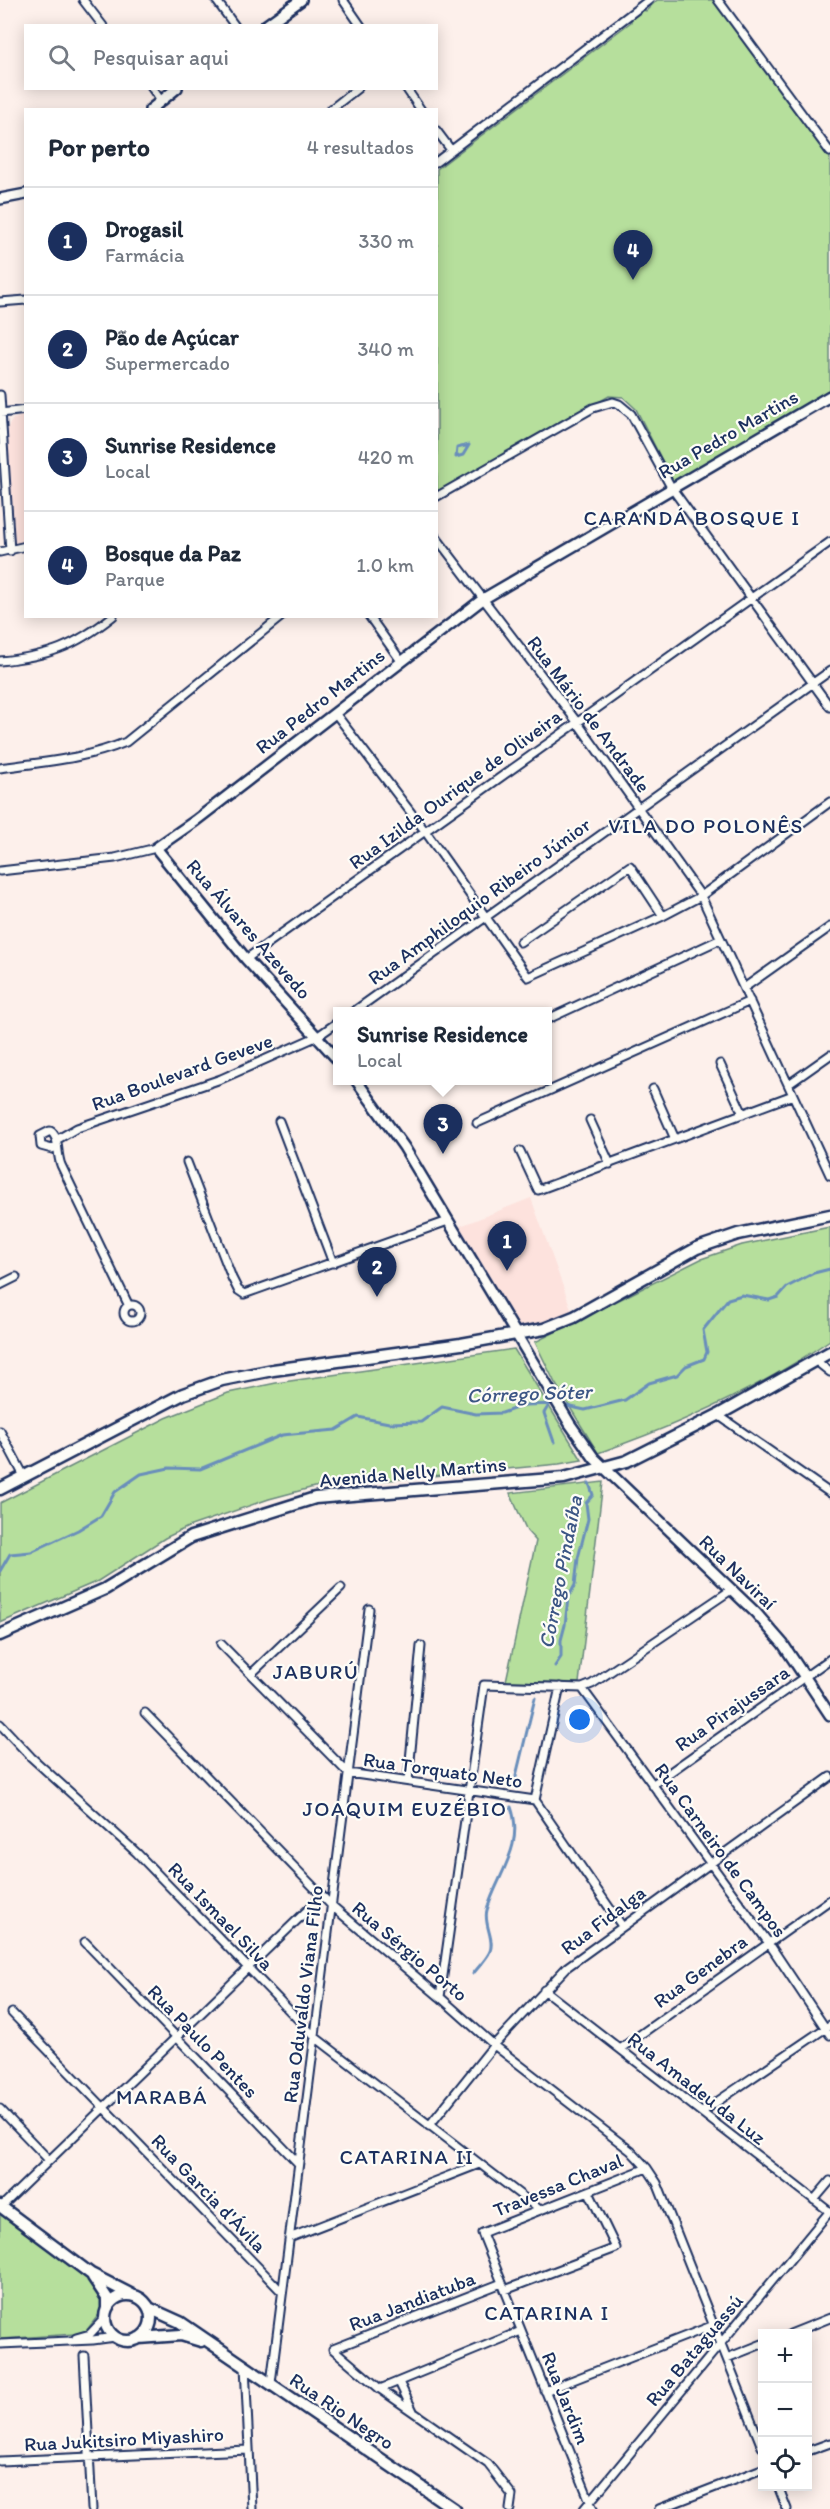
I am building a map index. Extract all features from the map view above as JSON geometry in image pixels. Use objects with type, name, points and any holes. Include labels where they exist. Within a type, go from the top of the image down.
[{"type":"main road","points":[[0,1489],[183,1394],[222,1380],[544,1329],[570,1319],[698,1248],[738,1234],[830,1215]]},
{"type":"main road","name":"Avenida Nelly Martins","points":[[0,1635],[105,1589],[191,1537],[304,1501],[331,1496],[564,1478],[604,1469],[627,1461],[718,1415],[830,1352]]},
{"type":"main road","points":[[1,2207],[91,2274],[142,2300],[149,2308],[151,2320],[147,2330],[139,2338],[127,2341],[115,2337],[108,2329],[107,2298],[91,2274]]},
{"type":"main road","points":[[106,2313],[117,2297],[132,2295]]},
{"type":"main road","name":"Rua Rio Negro","points":[[149,2308],[180,2322],[454,2509]]},
{"type":"main road","name":"Rua Rio Negro","points":[[139,2338],[182,2336],[209,2343]]},
{"type":"street","points":[[83,0],[101,24]]},
{"type":"street","points":[[216,0],[234,24]]},
{"type":"street","points":[[268,24],[300,0]]},
{"type":"street","points":[[343,0],[360,24]]},
{"type":"street","points":[[438,160],[649,0]]},
{"type":"street","points":[[718,0],[830,152]]},
{"type":"street","points":[[153,90],[161,101]]},
{"type":"street","points":[[152,108],[175,90]]},
{"type":"street","points":[[333,108],[355,90]]},
{"type":"street","points":[[407,90],[420,108]]},
{"type":"street","points":[[438,133],[451,150]]},
{"type":"street","points":[[0,199],[24,194]]},
{"type":"street","points":[[0,302],[24,300]]},
{"type":"street","points":[[0,394],[10,551]]},
{"type":"street","name":"Rua Pedro Martins","points":[[0,871],[115,858],[156,848],[483,599],[830,396]]},
{"type":"street","points":[[438,496],[592,408],[606,403],[619,404],[631,414],[671,487],[830,707]]},
{"type":"street","points":[[1,413],[24,410]]},
{"type":"street","name":"Rua Mário de Andrade","points":[[438,540],[578,722],[701,896],[830,1175]]},
{"type":"street","name":"Rua Izilda Ourique de Oliveira","points":[[246,959],[830,542]]},
{"type":"street","points":[[0,552],[24,547]]},
{"type":"street","points":[[0,661],[56,652],[82,638],[110,618]]},
{"type":"street","points":[[0,768],[80,757],[106,751],[126,741],[280,618]]},
{"type":"street","points":[[370,618],[401,660]]},
{"type":"street","name":"Rua Amphiloquio Ribeiro Júnior","points":[[359,1007],[830,671]]},
{"type":"street","points":[[335,713],[425,831],[528,977],[663,916],[701,896],[830,802]]},
{"type":"street","name":"Rua Álvares Azevedo","points":[[156,848],[246,959],[333,1054]]},
{"type":"street","points":[[520,942],[630,866],[663,916]]},
{"type":"street","points":[[744,988],[830,927]]},
{"type":"street","points":[[552,1017],[721,939]]},
{"type":"street","points":[[477,1123],[750,1001]]},
{"type":"street","points":[[318,1036],[333,1026]]},
{"type":"street","name":"Rua Boulevard Geveve","points":[[128,1304],[61,1165],[57,1142],[76,1128],[221,1079],[318,1036]]},
{"type":"street","points":[[789,1084],[830,1054]]},
{"type":"street","points":[[720,1064],[743,1114]]},
{"type":"street","points":[[360,1085],[404,1147],[570,1424],[604,1469]]},
{"type":"street","points":[[652,1089],[675,1139]]},
{"type":"street","points":[[520,1151],[538,1190],[793,1095]]},
{"type":"street","points":[[590,1120],[610,1164]]},
{"type":"street","points":[[279,1121],[333,1263]]},
{"type":"street","points":[[187,1162],[238,1290],[244,1294],[448,1221]]},
{"type":"street","points":[[0,1285],[16,1277]]},
{"type":"street","points":[[814,1360],[830,1372]]},
{"type":"street","points":[[718,1415],[830,1493]]},
{"type":"street","points":[[0,1431],[24,1476]]},
{"type":"street","name":"Rua Naviraí","points":[[604,1469],[756,1613],[783,1644],[830,1715]]},
{"type":"street","points":[[251,1674],[341,1588]]},
{"type":"street","points":[[441,1997],[484,1685],[582,1688],[592,1684],[731,1590]]},
{"type":"street","name":"Rua Oduvaldo Viana Filho","points":[[271,2384],[369,1609]]},
{"type":"street","name":"Rua Torquato Neto","points":[[221,1644],[348,1773],[535,1800]]},
{"type":"street","points":[[408,1782],[421,1646]]},
{"type":"street","name":"Rua Pirajussara","points":[[652,1785],[830,1659]]},
{"type":"street","points":[[560,1687],[535,1800],[622,1926]]},
{"type":"street","name":"Rua Carneiro de Campos","points":[[582,1688],[768,1942],[828,2029]]},
{"type":"street","name":"Rua Sérgio Porto","points":[[146,1713],[331,1905],[441,1997],[494,2045],[631,2151],[647,2168],[657,2183],[758,2438]]},
{"type":"street","name":"Rua Ismael Silva","points":[[0,1724],[31,1758],[137,1853],[315,2037],[540,2210]]},
{"type":"street","name":"Rua Fidalga","points":[[429,2126],[494,2045],[567,1967],[830,1777]]},
{"type":"street","points":[[1,2207],[322,1896]]},
{"type":"street","name":"Rua Genebra","points":[[620,2049],[830,1900]]},
{"type":"street","name":"Rua Paulo Pentes","points":[[85,1942],[298,2163]]},
{"type":"street","name":"Rua Amadeu da Luz","points":[[544,1990],[830,2211]]},
{"type":"street","name":"Rua Garcia d'Ávila","points":[[12,2013],[282,2292]]},
{"type":"street","points":[[702,2112],[828,2029]]},
{"type":"street","points":[[0,2109],[49,2160]]},
{"type":"street","points":[[289,2238],[479,2164]]},
{"type":"street","name":"Travessa Chaval","points":[[482,2234],[647,2168]]},
{"type":"street","points":[[814,2200],[830,2181]]},
{"type":"street","name":"Rua Jandiatuba","points":[[380,2389],[333,2349],[615,2248],[589,2192]]},
{"type":"street","name":"Rua Bataguassú","points":[[584,2509],[592,2505],[830,2211]]},
{"type":"street","name":"Rua Jardim","points":[[482,2234],[592,2505]]},
{"type":"street","points":[[64,2342],[90,2334],[106,2313]]},
{"type":"street","points":[[802,2329],[830,2318]]},
{"type":"street","points":[[545,2391],[714,2325]]},
{"type":"street","points":[[380,2389],[521,2331]]},
{"type":"street","points":[[0,2344],[64,2342],[115,2337]]},
{"type":"street","points":[[727,2358],[758,2346]]},
{"type":"street","points":[[84,2356],[92,2509]]},
{"type":"street","points":[[245,2366],[252,2509]]},
{"type":"street","points":[[399,2382],[414,2413]]},
{"type":"street","points":[[380,2389],[488,2464],[512,2495],[510,2509]]},
{"type":"street","points":[[812,2449],[830,2443]]},
{"type":"street","name":"Rua Jukitsiro Miyashiro","points":[[0,2461],[249,2450]]},
{"type":"street","points":[[659,2509],[758,2471]]},
{"type":"street","points":[[780,2491],[787,2509]]},
{"type":"shaded area","points":[[24,415],[24,544],[11,548],[8,427],[13,419]]},
{"type":"shaded area","points":[[531,1198],[574,1317],[517,1335],[453,1229]]},
{"type":"green space","points":[[657,0],[717,0],[830,152],[830,392],[674,484],[636,409],[623,397],[609,396],[438,495],[438,168],[631,22],[631,15],[639,9],[646,11]]},
{"type":"green space","points":[[830,1227],[830,1340],[747,1390],[688,1418],[598,1453],[555,1383],[535,1342],[701,1259],[742,1245]]},
{"type":"green space","points":[[514,1349],[582,1460],[314,1487],[269,1499],[188,1527],[165,1538],[98,1581],[0,1623],[0,1503],[166,1418],[228,1393],[276,1383]]},
{"type":"green space","points":[[603,1482],[579,1683],[506,1681],[536,1541],[527,1531],[510,1493]]},
{"type":"green space","points":[[0,2213],[94,2282],[102,2300],[101,2312],[86,2331],[75,2334],[0,2339]]},
{"type":"waterway","points":[[469,445],[463,455],[456,457],[457,448],[469,445]]},
{"type":"waterway","name":"Córrego Sóter","points":[[562,1405],[585,1410],[625,1400],[649,1383],[677,1375],[686,1366],[704,1359],[707,1352],[703,1330],[728,1299],[742,1295],[769,1300],[778,1297],[787,1287],[814,1273],[830,1269]]},
{"type":"waterway","name":"Córrego Sóter","points":[[0,1571],[10,1554],[31,1552],[78,1530],[101,1516],[115,1492],[141,1474],[169,1468],[200,1469],[282,1435],[336,1430],[358,1417],[389,1423],[421,1422],[442,1407],[476,1414],[502,1413],[525,1405],[555,1404]]},
{"type":"waterway","name":"Córrego Pindaíba","points":[[549,1405],[544,1413],[554,1442]]},
{"type":"waterway","name":"Córrego Pindaíba","points":[[555,1666],[561,1657],[561,1640],[568,1598],[575,1585],[578,1558],[588,1519],[586,1503],[593,1495],[589,1483]]},
{"type":"waterway","name":"Córrego Pindaíba","points":[[517,1782],[516,1776],[535,1698]]},
{"type":"waterway","name":"Córrego Pindaíba","points":[[473,1974],[490,1951],[491,1942],[486,1915],[491,1897],[512,1848],[515,1835],[511,1807]]},
{"type":"place","name":"Bosque da Paz","points":[[633,280]]},
{"type":"place","name":"Sunrise Residence","points":[[443,1154]]},
{"type":"place","name":"Drogasil","points":[[507,1271]]},
{"type":"place","name":"Pão de Açúcar","points":[[377,1297]]},
{"type":"district","name":"CARANDÁ BOSQUE I","points":[[692,517]]},
{"type":"district","name":"VILA DO POLONÊS","points":[[706,825]]},
{"type":"district","name":"JABURÚ","points":[[316,1671]]},
{"type":"district","name":"JOAQUIM EUZÉBIO","points":[[405,1808]]},
{"type":"district","name":"MARABÁ","points":[[162,2096]]},
{"type":"district","name":"CATARINA II","points":[[407,2156]]},
{"type":"district","name":"CATARINA I","points":[[547,2312]]}]
